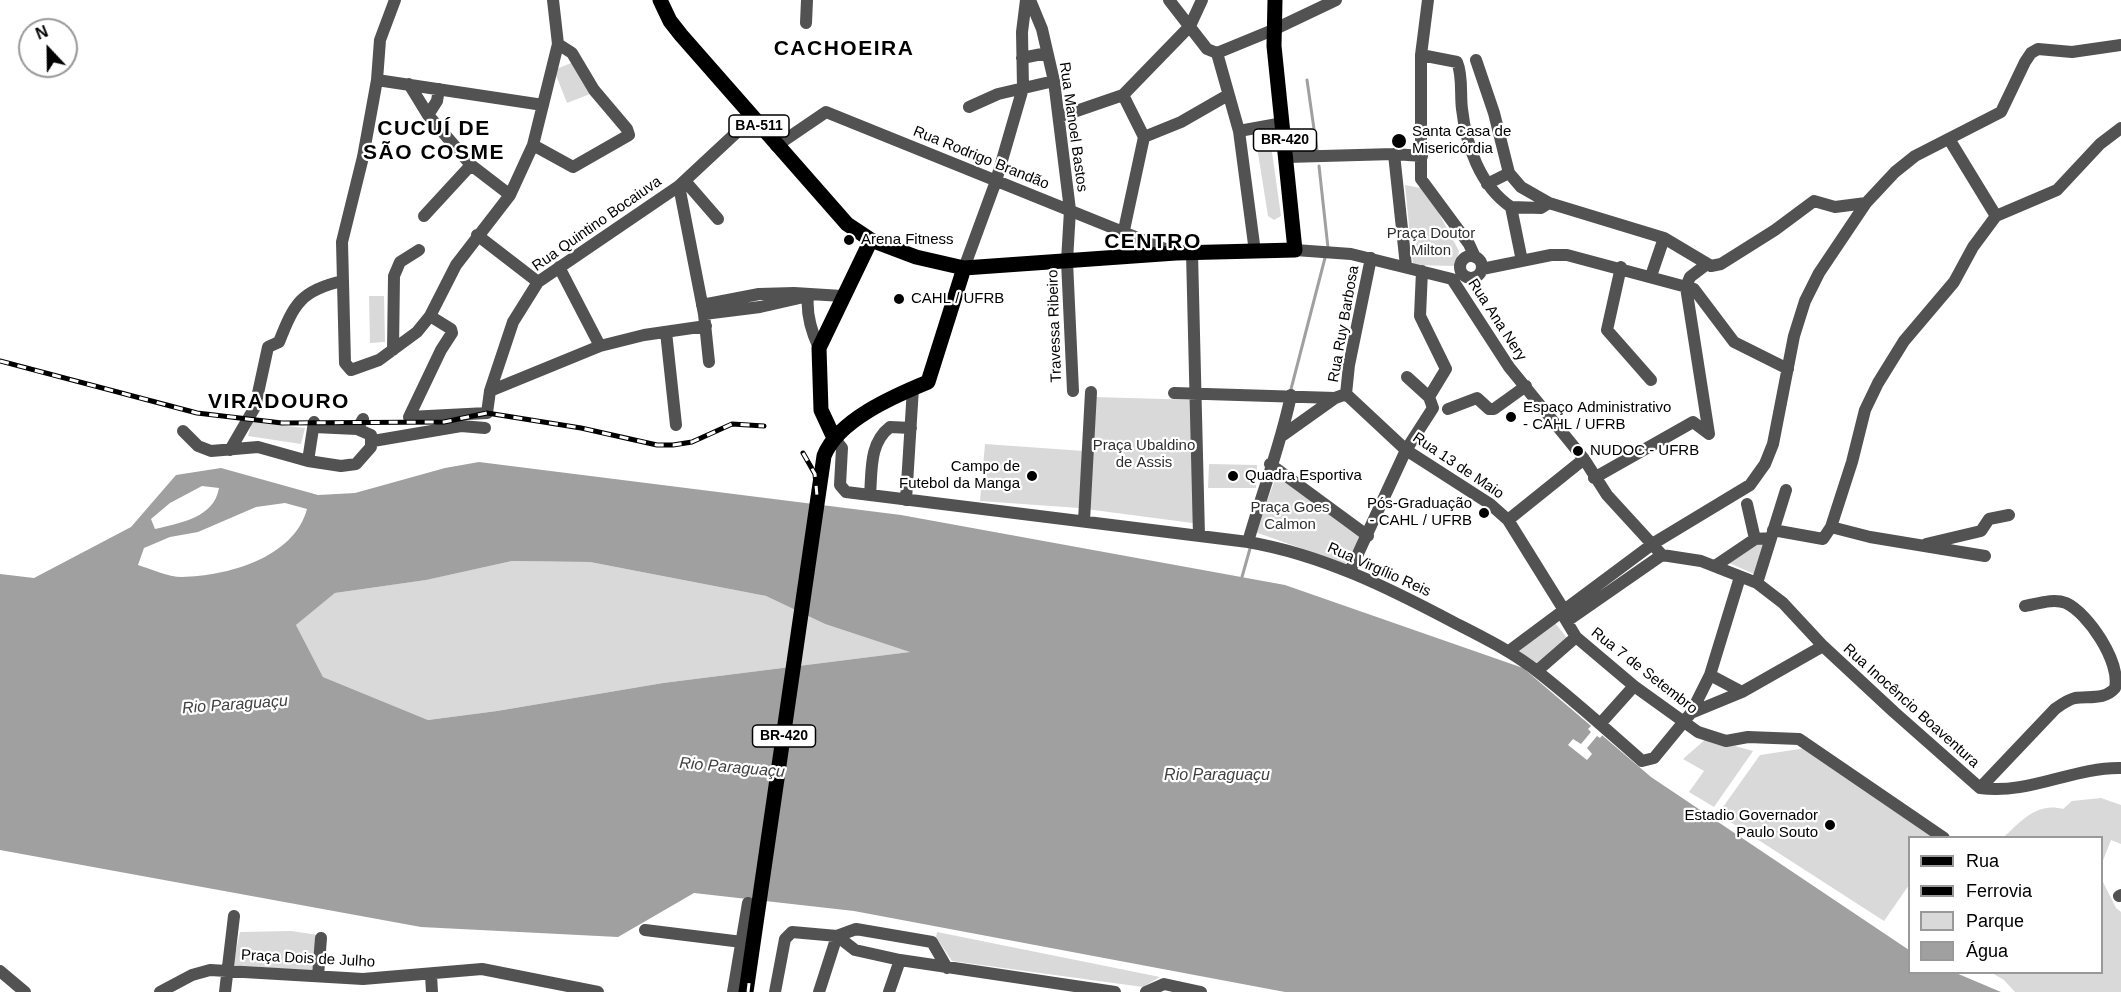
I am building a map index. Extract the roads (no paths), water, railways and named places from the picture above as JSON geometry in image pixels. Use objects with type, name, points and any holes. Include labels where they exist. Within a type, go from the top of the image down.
[{"type":"main road","name":"BA-511","points":[[660,0],[675,28],[776,146],[847,224],[871,240]]},
{"type":"main road","name":"BR-420","points":[[1275,0],[1273,30],[1295,250]]},
{"type":"main road","points":[[834,438],[821,410],[819,348],[842,296],[871,240],[916,257],[964,268],[1176,253],[1295,250]]},
{"type":"main road","name":"BR-420","points":[[746,992],[824,456],[834,438],[870,410],[928,382],[964,268]]},
{"type":"street","points":[[395,0],[380,40],[377,80],[363,157],[342,242],[345,363],[351,370],[365,367],[417,332],[430,316],[456,265],[510,195],[533,145],[558,44],[553,0]]},
{"type":"street","points":[[806,23],[807,0]]},
{"type":"street","points":[[964,268],[996,181],[1023,88],[1022,32],[1028,0]]},
{"type":"street","name":"Rua Manoel Bastos","points":[[1028,0],[1042,29],[1054,81],[1070,210],[1067,261]]},
{"type":"street","points":[[1169,0],[1207,49],[1216,53],[1273,30],[1335,0]]},
{"type":"street","points":[[1428,0],[1420,55],[1422,156],[1420,173],[1423,185],[1469,244],[1482,269]]},
{"type":"street","points":[[1059,117],[1123,95],[1190,26],[1200,6]]},
{"type":"street","points":[[1022,32],[1042,29]]},
{"type":"street","points":[[533,145],[573,167],[629,135],[627,129],[594,90],[572,54],[558,44]]},
{"type":"street","points":[[1564,614],[1654,543],[1750,485],[1765,464],[1773,444],[1805,301],[1819,273],[1866,203],[1895,172],[1915,156],[2001,112],[2025,62],[2031,53],[2038,49],[2072,52],[2121,45]]},
{"type":"street","points":[[1022,58],[1047,53]]},
{"type":"street","points":[[1216,53],[1239,131],[1255,252]]},
{"type":"street","points":[[1420,55],[1453,59],[1457,62],[1467,134],[1473,155],[1487,184],[1499,199],[1511,207],[1541,208],[1549,203]]},
{"type":"street","points":[[1476,60],[1494,113],[1509,173],[1533,196],[1664,238],[1711,266],[1721,264],[1775,230],[1814,201],[1834,207],[1866,203]]},
{"type":"street","points":[[377,80],[543,105]]},
{"type":"street","points":[[969,107],[998,94],[1054,81]]},
{"type":"street","points":[[410,84],[428,115],[471,165],[510,195]]},
{"type":"street","points":[[428,115],[437,101],[439,89]]},
{"type":"street","points":[[1123,95],[1144,137],[1124,230]]},
{"type":"street","points":[[1144,137],[1181,122],[1228,95]]},
{"type":"street","name":"Rua Rodrigo Brandão","points":[[776,146],[826,112],[1124,230],[1176,253]]},
{"type":"street","name":"Rua Quintino Bocaiuva","points":[[430,316],[451,329],[452,333],[441,350],[409,417],[487,413],[490,391],[513,322],[538,282],[682,184],[752,118]]},
{"type":"street","points":[[1239,131],[1283,123]]},
{"type":"street","points":[[1715,566],[1755,539],[1772,534],[1819,540],[1823,538],[1831,526],[1852,462],[1865,410],[1878,382],[1904,341],[1954,282],[1973,247],[1996,216],[2057,190],[2080,163],[2121,128]]},
{"type":"street","points":[[1949,139],[1996,216]]},
{"type":"street","points":[[1287,157],[1394,154],[1422,156]]},
{"type":"street","points":[[1394,154],[1406,266]]},
{"type":"street","points":[[424,216],[471,165]]},
{"type":"street","points":[[1487,184],[1509,173]]},
{"type":"street","points":[[682,184],[718,219]]},
{"type":"street","points":[[682,184],[706,327],[709,362]]},
{"type":"street","points":[[1511,207],[1522,261]]},
{"type":"street","points":[[477,236],[538,282]]},
{"type":"street","points":[[1651,276],[1664,238]]},
{"type":"street","points":[[393,350],[394,276],[400,262],[419,250]]},
{"type":"street","points":[[1295,250],[1371,258],[1422,271],[1475,278],[1482,269],[1568,255],[1621,267],[1699,293],[1720,327],[1734,342],[1788,369]]},
{"type":"street","points":[[1192,253],[1199,536]]},
{"type":"street","points":[[1456,275],[1462,261],[1475,257]]},
{"type":"street","name":"Rua Ruy Barbosa","points":[[1341,396],[1371,258]]},
{"type":"street","name":"Travessa Ribeiro","points":[[1067,261],[1072,391]]},
{"type":"street","points":[[1693,422],[1709,434],[1686,287],[1690,277],[1707,264]]},
{"type":"street","points":[[560,267],[600,346]]},
{"type":"street","points":[[1621,267],[1607,330],[1651,380]]},
{"type":"street","points":[[1422,271],[1420,316],[1445,371],[1431,400]]},
{"type":"street","name":"Rua Ana Nery","points":[[1456,275],[1492,343],[1584,459],[1594,478],[1654,543],[1662,555]]},
{"type":"street","points":[[230,450],[255,407],[268,347],[279,342],[297,301],[313,290],[343,281]]},
{"type":"street","points":[[703,309],[808,296],[842,296]]},
{"type":"street","points":[[808,296],[807,307],[811,331],[819,348]]},
{"type":"street","points":[[490,391],[600,346],[666,332],[706,327]]},
{"type":"street","points":[[666,332],[676,424]]},
{"type":"street","points":[[1350,571],[1406,450],[1433,408],[1431,400],[1407,377]]},
{"type":"street","points":[[1448,409],[1477,398],[1492,410],[1526,386]]},
{"type":"street","points":[[906,500],[913,388]]},
{"type":"street","points":[[1084,522],[1091,392]]},
{"type":"street","points":[[1174,393],[1341,396]]},
{"type":"street","points":[[1248,542],[1270,464],[1283,435],[1291,395]]},
{"type":"street","points":[[1283,435],[1341,396]]},
{"type":"street","name":"Rua 13 de Maio","points":[[1341,396],[1406,450],[1490,504],[1508,520],[1576,637]]},
{"type":"street","points":[[1594,478],[1706,414]]},
{"type":"street","points":[[308,461],[314,425],[360,424],[373,441]]},
{"type":"street","points":[[373,441],[461,426],[485,428]]},
{"type":"street","points":[[870,495],[874,453],[879,437],[890,427],[911,428]]},
{"type":"street","points":[[183,431],[198,446],[211,451],[258,447],[308,461],[341,466],[356,464],[365,456],[373,441]]},
{"type":"street","name":"Rua Virgílio Reis","points":[[834,438],[843,448],[840,485],[843,491],[1248,542],[1287,549],[1350,571],[1509,651],[1537,671],[1642,761],[1654,758],[1687,717]]},
{"type":"street","points":[[1508,520],[1584,459]]},
{"type":"street","points":[[1270,464],[1368,536]]},
{"type":"street","points":[[1509,651],[1564,614],[1662,555],[1701,561],[1758,583],[1786,490]]},
{"type":"street","points":[[1747,504],[1755,539]]},
{"type":"street","points":[[1919,545],[1981,531],[1989,519],[2009,515]]},
{"type":"street","points":[[1831,526],[1870,537],[1985,556]]},
{"type":"street","points":[[1687,717],[1710,675],[1740,577]]},
{"type":"street","name":"Rua Inocêncio Boaventura","points":[[1758,583],[1783,603],[1823,646],[1980,788]]},
{"type":"street","points":[[1980,788],[2055,709],[2067,700],[2106,694],[2115,688],[2119,678],[2119,667],[2110,643],[2078,611],[2065,602],[2051,601],[2025,606]]},
{"type":"street","points":[[1537,671],[1576,637]]},
{"type":"street","name":"Rua 7 de Setembro","points":[[1576,637],[1634,686],[1687,717],[1698,732],[1726,741],[1748,737],[1799,739],[1943,836]]},
{"type":"street","points":[[1687,717],[1742,692],[1823,646]]},
{"type":"street","points":[[1710,675],[1742,692]]},
{"type":"street","points":[[1600,724],[1634,686]]},
{"type":"street","points":[[1980,788],[1998,790],[2024,787],[2089,770],[2121,768]]},
{"type":"street","points":[[733,992],[748,903]]},
{"type":"street","points":[[225,992],[234,916]]},
{"type":"street","points":[[775,992],[785,939],[792,932],[837,936],[856,929],[932,942],[947,968]]},
{"type":"street","points":[[645,930],[742,942]]},
{"type":"street","points":[[837,936],[855,951],[1015,983],[1108,991]]},
{"type":"street","points":[[819,992],[837,936]]},
{"type":"street","points":[[318,976],[321,938]]},
{"type":"street","points":[[890,992],[900,960]]},
{"type":"street","name":"Praça Dois de Julho","points":[[160,992],[192,975],[227,969],[318,976],[387,978],[431,975],[460,969],[482,969],[598,992]]},
{"type":"street","points":[[0,970],[25,992]]},
{"type":"street","points":[[431,975],[432,992]]},
{"type":"street","points":[[1007,992],[1015,983]]},
{"type":"street","points":[[1146,992],[1164,984],[1202,992]]},
{"type":"water","name":"Rio Paraguaçu","points":[[479,462],[901,515],[1285,585],[1523,668],[1651,777],[1908,949],[1908,974],[1958,974],[2001,992],[1285,992],[854,911],[694,893],[618,937],[421,927],[0,850],[0,574],[34,578],[131,527],[176,475],[221,468],[318,495],[355,493],[445,468]],"holes":[[[202,486],[219,488],[216,498],[203,513],[185,521],[155,529],[151,519],[170,503]],[[285,503],[307,509],[300,526],[274,552],[256,561],[219,573],[182,577],[138,565],[144,548],[170,537],[198,532],[256,507]],[[512,561],[590,562],[766,596],[825,624],[910,652],[663,683],[497,711],[428,720],[323,677],[296,625],[335,593],[426,580]]]},
{"type":"waterway","points":[[1307,80],[1317,150]]},
{"type":"waterway","points":[[1319,166],[1328,248]]},
{"type":"waterway","points":[[1290,393],[1326,254]]},
{"type":"waterway","points":[[1242,577],[1251,545]]},
{"type":"railway","points":[[0,361],[197,413],[282,423],[444,422],[487,413],[581,428],[657,445],[692,442],[732,424],[764,426]]},
{"type":"railway","points":[[803,453],[815,474],[817,496]]},
{"type":"railway","points":[[748,992],[750,975]]},
{"type":"place","name":"Santa Casa de Misericórdia","points":[[1399,141]]},
{"type":"place","name":"Arena Fitness","points":[[849,240]]},
{"type":"place","name":"CAHL / UFRB","points":[[899,299]]},
{"type":"place","name":"Espaço Administrativo - CAHL / UFRB","points":[[1511,417]]},
{"type":"place","name":"NUDOC - UFRB","points":[[1578,451]]},
{"type":"place","name":"Campo de Futebol da Manga","points":[[1032,476]]},
{"type":"place","name":"Quadra Esportiva","points":[[1233,476]]},
{"type":"place","name":"Pós-Graduação - CAHL / UFRB","points":[[1484,513]]},
{"type":"place","name":"Estadio Governador Paulo Souto","points":[[1830,825]]},
{"type":"district","name":"CACHOEIRA","points":[[844,49]]},
{"type":"district","name":"CUCUÍ DE SÃO COSME","points":[[434,141]]},
{"type":"district","name":"CENTRO","points":[[1153,242]]},
{"type":"district","name":"VIRADOURO","points":[[279,402]]},
{"type":"park label","name":"Praça Doutor Milton","points":[[1431,242]]},
{"type":"park label","name":"Praça Ubaldino de Assis","points":[[1144,454]]},
{"type":"park label","name":"Praça Goes Calmon","points":[[1290,516]]}]
